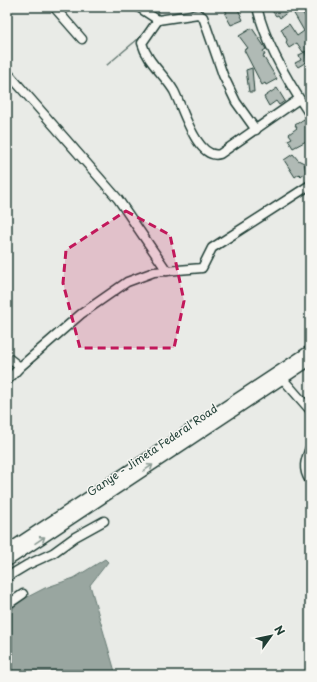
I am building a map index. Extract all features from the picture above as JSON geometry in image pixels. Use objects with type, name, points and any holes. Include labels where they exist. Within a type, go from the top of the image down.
[{"type":"main road","name":"Ganye - Jimeta Federal Road","points":[[7,551],[310,351]]},
{"type":"main road","name":"Ganye - Jimeta Federal Road","points":[[7,561],[310,360]]},
{"type":"street","points":[[54,7],[82,39]]},
{"type":"street","points":[[138,7],[158,20],[198,14],[203,17],[223,75],[236,102],[256,130]]},
{"type":"street","points":[[257,7],[262,27],[299,99],[310,115]]},
{"type":"street","points":[[158,20],[142,43],[143,47],[147,56],[174,91],[193,134],[205,150],[216,155],[220,154],[299,99]]},
{"type":"street","points":[[7,72],[118,199],[167,271]]},
{"type":"street","points":[[7,381],[20,367],[81,314],[127,282],[143,275],[202,268],[212,248],[310,185]]},
{"type":"street","points":[[7,357],[20,367]]},
{"type":"street","points":[[282,378],[310,410]]},
{"type":"street","points":[[310,448],[304,464],[305,473],[310,481]]},
{"type":"street","points":[[7,577],[27,565],[53,553],[74,537],[104,521]]},
{"type":"street","points":[[7,605],[23,594]]},
{"type":"highlighted area","points":[[126,211],[170,235],[184,301],[174,348],[80,348],[63,283],[66,250]]},
{"type":"shaded area","points":[[105,559],[108,562],[90,585],[116,675],[7,675],[7,622],[16,603],[45,588],[74,578]]},
{"type":"building","points":[[231,7],[237,7],[243,20],[231,25],[225,14],[227,13],[225,10]]},
{"type":"building","points":[[269,7],[286,7],[289,11],[280,18],[278,15],[276,16]]},
{"type":"building","points":[[299,9],[310,22],[307,25],[310,29],[310,51],[303,52],[297,43],[289,48],[286,43],[287,40],[281,29],[289,24],[297,36],[304,31],[293,12]]},
{"type":"building","points":[[252,28],[266,49],[263,51],[265,55],[263,56],[277,79],[266,85],[265,83],[262,85],[244,50],[248,48],[239,36]]},
{"type":"building","points":[[305,52],[308,61],[298,67],[295,63],[301,60],[299,55]]},
{"type":"building","points":[[252,68],[254,92],[249,92],[246,70]]},
{"type":"building","points":[[277,88],[285,101],[279,105],[276,101],[269,106],[264,97]]},
{"type":"building","points":[[304,119],[310,124],[310,139],[293,148],[288,140],[292,138],[289,134],[297,128],[295,125]]},
{"type":"building","points":[[293,154],[298,160],[304,163],[306,172],[301,176],[299,174],[295,177],[284,160]]},
{"type":"waterway","points":[[157,16],[160,7]]},
{"type":"waterway","points":[[107,65],[138,39],[145,31]]}]
